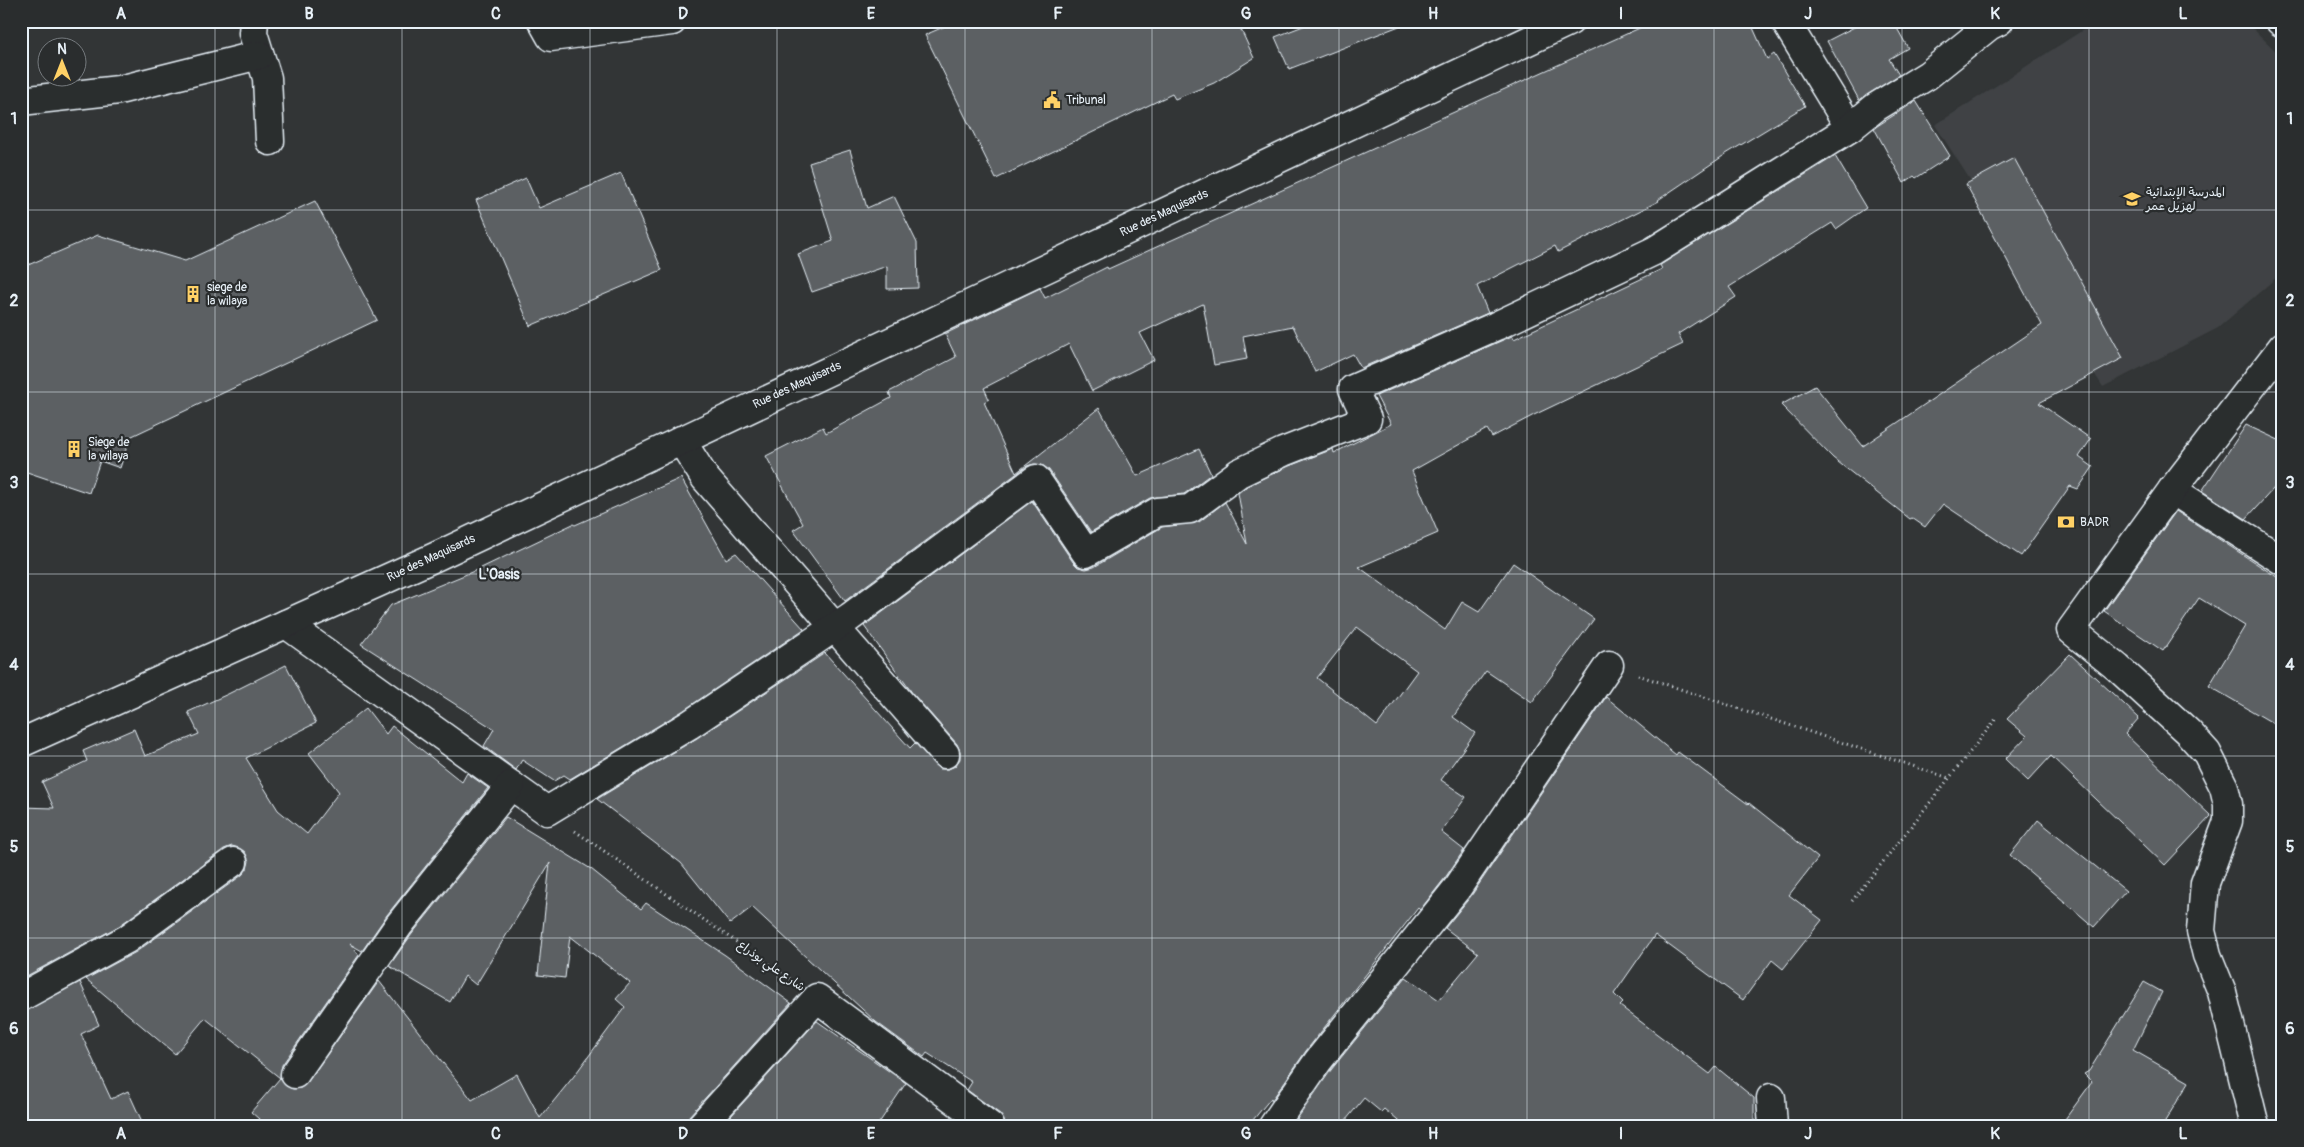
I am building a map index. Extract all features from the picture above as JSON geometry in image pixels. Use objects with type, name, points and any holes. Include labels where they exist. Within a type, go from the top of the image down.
[{"type":"street","points":[[254,21],[253,33],[267,78],[270,141]]},
{"type":"street","points":[[542,21],[551,37],[672,21]]},
{"type":"street","name":"Rue des Maquisards","points":[[21,744],[435,557],[1570,21]]},
{"type":"street","points":[[1786,21],[1850,128]]},
{"type":"street","points":[[286,624],[547,812],[689,725],[833,628],[1036,479],[1086,553],[1157,512],[1190,509],[1239,473],[1283,452],[1367,419],[1353,390],[1496,326],[1654,251],[1850,128],[1876,107],[1928,75],[1989,26],[1999,21]]},
{"type":"street","points":[[21,101],[119,90],[259,56]]},
{"type":"street","points":[[2255,1126],[2222,992],[2208,956],[2201,931],[2205,883],[2228,821],[2228,804],[2224,787],[2207,753],[2188,732],[2118,668],[2071,630],[2172,490],[2283,346]]},
{"type":"street","points":[[681,440],[705,478],[833,628],[945,754]]},
{"type":"street","points":[[2172,490],[2283,561]]},
{"type":"street","points":[[1273,1126],[1318,1061],[1458,887],[1610,665]]},
{"type":"street","points":[[295,1074],[400,925],[510,785]]},
{"type":"street","points":[[21,997],[127,939],[233,862]]},
{"type":"street","points":[[702,1126],[818,998]]},
{"type":"street","name":"شارع علي بوذراع","points":[[818,998],[990,1126]]},
{"type":"street","points":[[1771,1098],[1773,1126]]},
{"type":"path","points":[[1610,665],[1701,698],[1949,778]]},
{"type":"path","points":[[1852,901],[1996,719]]},
{"type":"path","name":"شارع علي بوذراع","points":[[547,812],[818,998]]},
{"type":"shaded area","name":"المدرسة الإبتدائية لهزيل عمر","points":[[2097,21],[2245,21],[2283,58],[2283,272],[2218,328],[2103,387],[1935,125]]},
{"type":"building","points":[[957,21],[1237,21],[1254,58],[1214,83],[1175,99],[1172,94],[996,179],[925,35]]},
{"type":"building","points":[[1316,21],[1407,21],[1407,23],[1289,69],[1275,37]]},
{"type":"building","points":[[1655,21],[1750,21],[1767,59],[1774,54],[1805,106],[1726,154],[1659,201],[1558,252],[1555,246],[1477,286],[1488,313],[1361,368],[1353,354],[1315,372],[1293,326],[1243,336],[1247,359],[1214,365],[1203,304],[1140,333],[1154,360],[1092,391],[1069,344],[984,388],[989,399],[984,402],[1016,473],[1099,408],[1137,476],[1199,449],[1211,474],[1184,494],[1150,498],[1091,532],[1049,470],[1042,465],[1034,464],[1027,466],[845,601],[793,530],[803,524],[766,456],[823,427],[826,433],[891,398],[889,392],[956,357],[945,334],[1040,288],[1045,298],[1107,267],[1108,269]]},
{"type":"building","points":[[1866,21],[1893,21],[1908,48],[1889,59],[1899,75],[1859,100],[1827,41]]},
{"type":"building","points":[[1916,101],[1950,156],[1916,178],[1914,176],[1904,183],[1874,128]]},
{"type":"building","points":[[850,150],[867,208],[894,196],[917,243],[918,288],[887,289],[887,266],[812,292],[798,254],[833,241],[809,163]]},
{"type":"building","points":[[1835,156],[1866,208],[1836,229],[1832,223],[1729,287],[1736,297],[1678,334],[1683,344],[1492,437],[1487,429],[1412,471],[1438,533],[1359,567],[1445,630],[1462,602],[1479,612],[1513,563],[1594,619],[1532,702],[1486,671],[1453,717],[1475,733],[1441,780],[1466,797],[1441,832],[1464,850],[1420,910],[1418,908],[1306,1051],[1272,1100],[1271,1098],[1248,1126],[1005,1126],[1000,1114],[967,1090],[972,1082],[927,1053],[924,1057],[876,1022],[752,907],[730,924],[681,863],[597,799],[697,738],[825,653],[910,748],[915,743],[939,769],[948,769],[955,766],[960,759],[960,751],[957,744],[913,694],[864,626],[1032,501],[1073,562],[1078,567],[1086,569],[1094,567],[1162,527],[1199,522],[1225,502],[1247,544],[1238,493],[1247,486],[1289,466],[1333,449],[1334,453],[1391,424],[1376,396],[1512,336],[1514,339],[1662,269],[1660,265]],"holes":[[[1357,627],[1417,671],[1377,726],[1317,678]]]},
{"type":"building","points":[[2014,158],[2123,358],[2039,403],[2091,439],[2079,457],[2093,467],[2078,489],[2070,486],[2021,556],[1943,504],[1925,527],[1912,518],[1910,519],[1833,458],[1781,405],[1815,386],[1863,446],[2042,325],[1966,184]]},
{"type":"building","points":[[621,173],[662,270],[530,326],[476,200],[526,178],[539,208]]},
{"type":"building","name":"siege de la wilaya","points":[[315,201],[377,320],[130,437],[120,468],[100,461],[89,493],[21,470],[21,268],[98,235],[185,261]]},
{"type":"building","points":[[2246,425],[2283,442],[2283,478],[2246,519],[2202,491]]},
{"type":"building","points":[[681,478],[726,559],[736,553],[804,629],[681,712],[570,779],[564,775],[554,781],[522,760],[516,770],[484,746],[494,729],[361,644],[391,605],[479,569],[573,524],[575,525]]},
{"type":"building","points":[[2176,511],[2283,581],[2283,729],[2209,686],[2245,626],[2199,598],[2163,651],[2104,611]]},
{"type":"building","points":[[2070,654],[2139,718],[2125,734],[2211,816],[2165,865],[2051,756],[2028,781],[2005,759],[2027,736],[2007,719]]},
{"type":"building","points":[[286,665],[316,723],[246,758],[278,810],[307,834],[339,792],[309,753],[366,708],[386,734],[392,726],[462,782],[467,773],[488,788],[387,915],[362,951],[350,944],[359,955],[282,1065],[280,1078],[205,1018],[175,1054],[86,979],[136,952],[242,875],[247,869],[249,861],[245,852],[232,846],[224,849],[119,926],[21,979],[21,807],[54,808],[42,782],[87,761],[83,751],[134,729],[145,756],[199,734],[188,712]]},
{"type":"building","points":[[1606,697],[1676,755],[1678,752],[1749,803],[1818,858],[1789,895],[1822,920],[1783,969],[1772,960],[1743,1000],[1655,935],[1614,994],[1623,1003],[1620,1006],[1710,1074],[1716,1067],[1754,1098],[1754,1126],[1404,1126],[1384,1109],[1381,1112],[1364,1098],[1341,1126],[1304,1126],[1297,1119],[1331,1070],[1406,977],[1439,1000],[1478,953],[1445,928],[1471,896]]},
{"type":"building","points":[[506,817],[591,869],[641,909],[646,903],[725,955],[791,1003],[689,1116],[686,1126],[267,1126],[251,1112],[280,1078],[286,1086],[293,1089],[301,1088],[307,1083],[379,981],[472,1100],[517,1074],[540,1118],[574,1076],[625,1007],[616,999],[630,983],[570,936],[565,978],[538,975],[550,863],[476,985],[465,976],[450,1002],[389,966],[412,934]]},
{"type":"building","points":[[2038,820],[2126,891],[2094,927],[2010,855]]},
{"type":"building","points":[[80,982],[99,1025],[81,1034],[111,1099],[128,1091],[144,1126],[21,1126],[21,1013]]},
{"type":"building","points":[[2144,982],[2162,992],[2133,1050],[2189,1082],[2162,1126],[2060,1126],[2092,1082],[2084,1074],[2089,1071]]},
{"type":"building","points":[[817,1021],[906,1083],[877,1126],[722,1126]]},
{"type":"place","name":"Tribunal","points":[[1052,100]]},
{"type":"place","name":"المدرسة الإبتدائية لهزيل عمر","points":[[2132,199]]},
{"type":"place","name":"siege de la wilaya","points":[[193,294]]},
{"type":"place","name":"Siege de la wilaya","points":[[74,449]]},
{"type":"place","name":"BADR","points":[[2066,522]]},
{"type":"district","name":"L'Oasis","points":[[499,574]]}]
